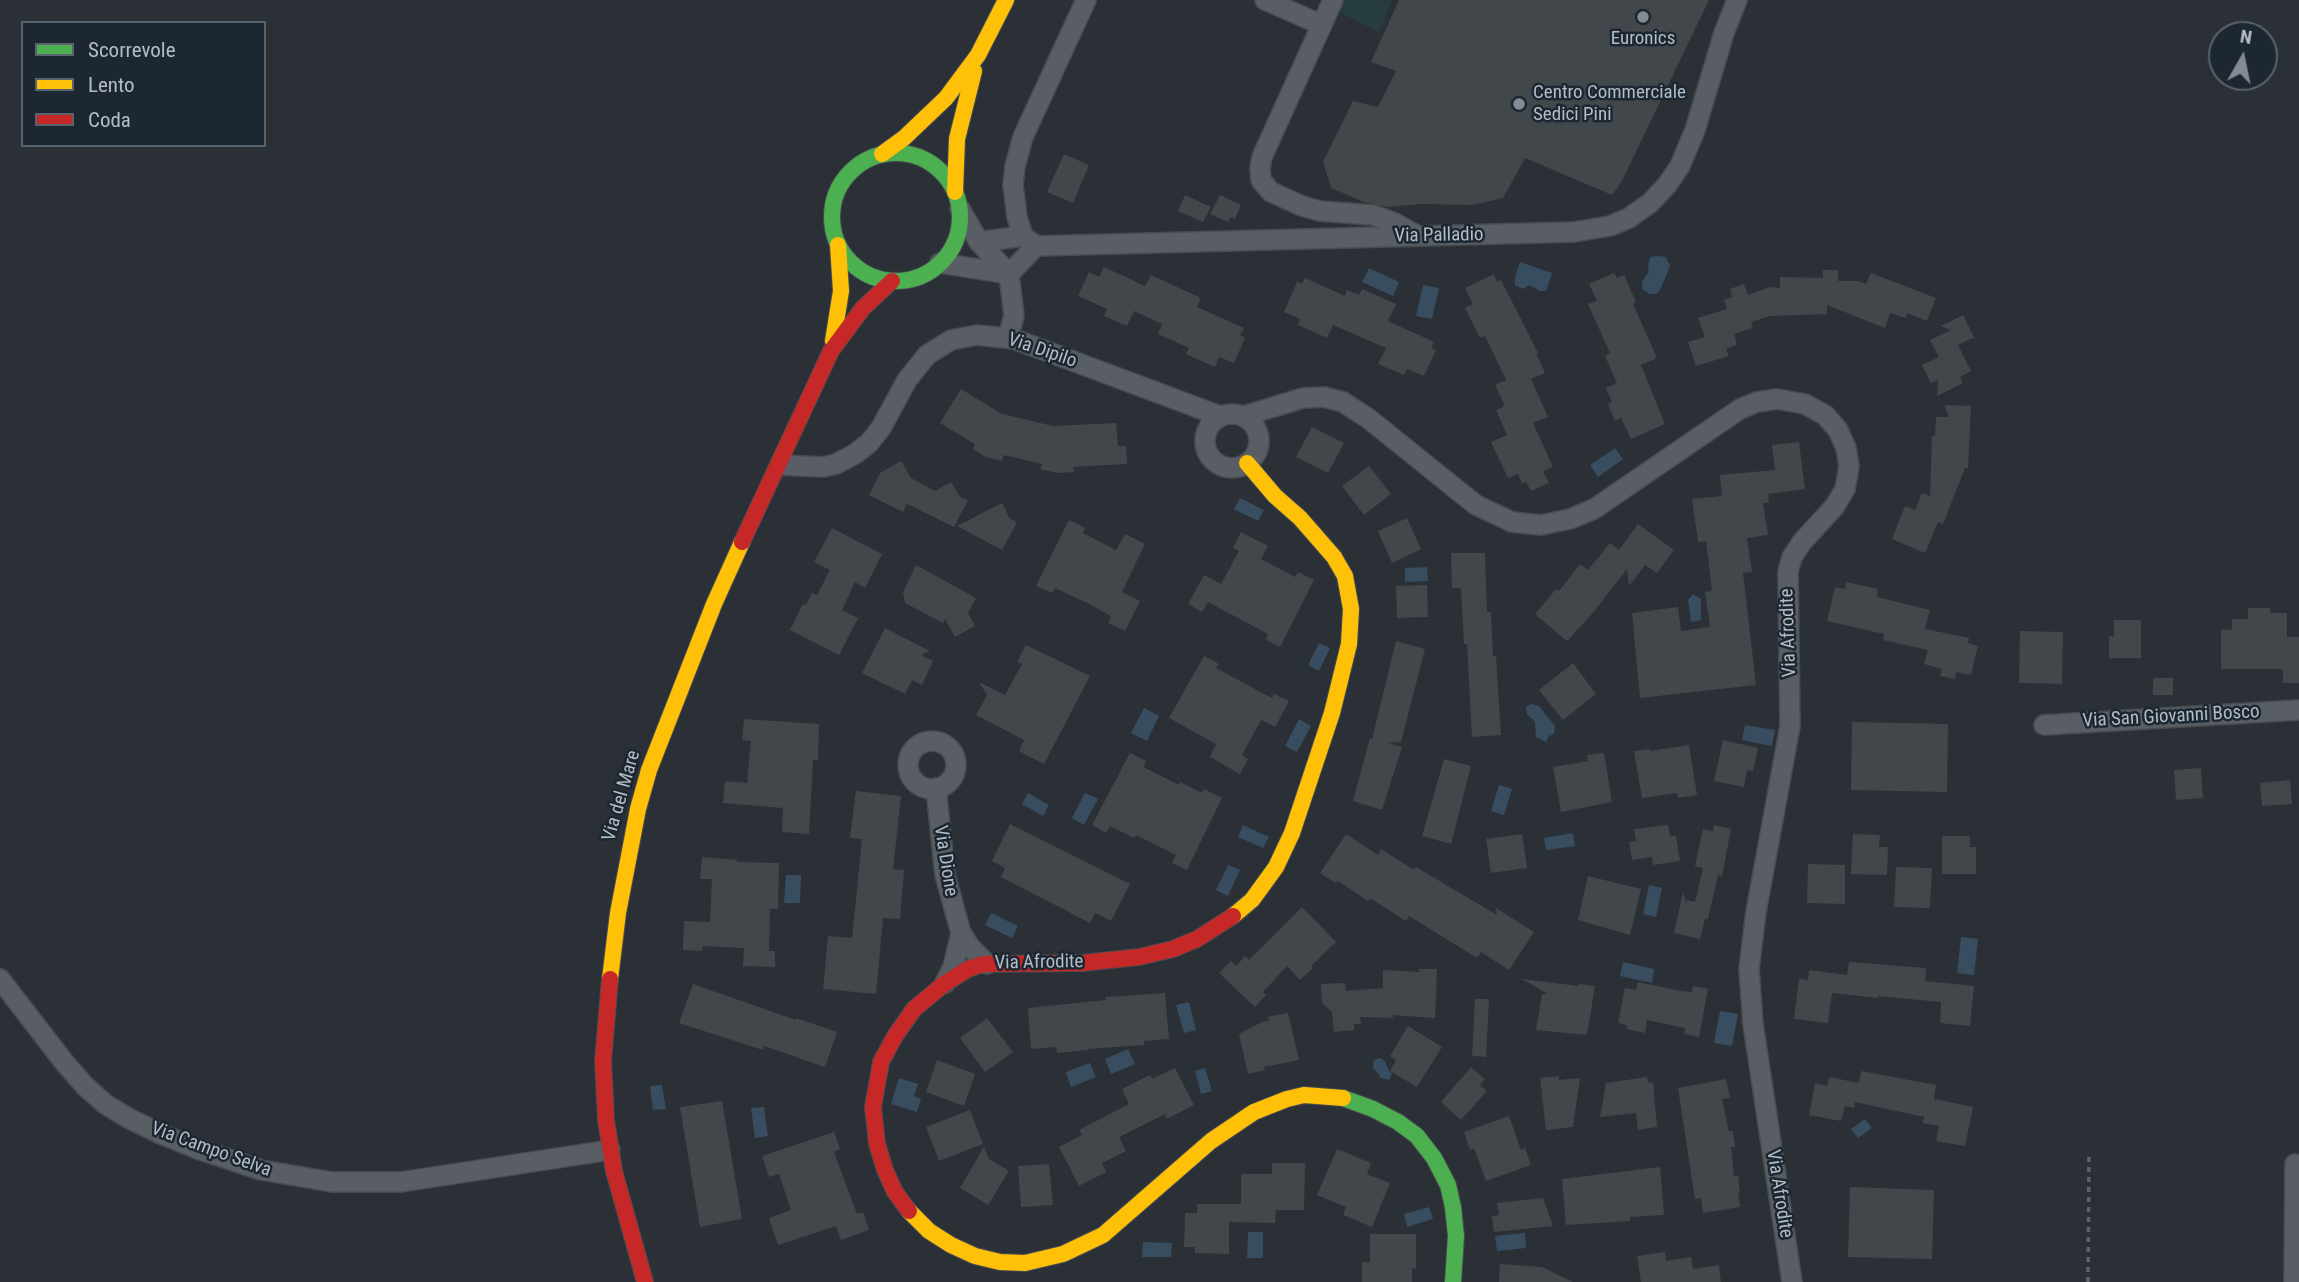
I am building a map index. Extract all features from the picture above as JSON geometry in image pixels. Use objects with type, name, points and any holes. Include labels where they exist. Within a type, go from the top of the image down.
[{"type":"main road","points":[[978,55],[957,139],[959,229],[952,248],[940,263],[918,276],[892,281],[860,270],[838,245],[832,227],[832,207],[838,189],[849,173],[904,138],[946,98],[978,55],[1006,0]]},
{"type":"main road","points":[[882,154],[905,153],[926,160],[943,173],[958,201]]},
{"type":"main road","name":"Via del Mare","points":[[831,351],[841,291],[838,245]]},
{"type":"main road","name":"Via del Mare","points":[[645,1282],[620,1198],[610,1150],[604,1081],[604,1031],[618,913],[638,809],[649,770],[699,639],[831,351],[863,308],[892,281]]},
{"type":"main road","name":"Via Afrodite","points":[[1247,463],[1334,557],[1345,576],[1351,599],[1349,645],[1332,713],[1283,854],[1269,879],[1252,900],[1212,931],[1186,945],[1107,961],[987,964],[968,969],[944,984],[914,1009],[886,1052],[876,1083],[873,1116],[880,1157],[895,1192],[919,1222],[951,1245],[975,1256],[1013,1264],[1050,1259],[1077,1249],[1112,1228],[1202,1148],[1242,1118],[1287,1099],[1313,1094],[1347,1099],[1391,1118],[1417,1136],[1428,1149],[1448,1185],[1453,1206],[1453,1282]]},
{"type":"street","points":[[1009,274],[1029,241],[1015,210],[1013,191],[1017,153],[1086,0]]},
{"type":"street","points":[[1265,0],[1322,25]]},
{"type":"street","points":[[1333,0],[1262,156],[1260,174],[1263,184],[1271,192],[1301,206],[1320,211],[1373,215],[1419,236]]},
{"type":"street","name":"Via Palladio","points":[[979,242],[1587,232],[1610,226],[1641,210],[1667,186],[1685,155],[1737,0]]},
{"type":"street","points":[[958,201],[979,242],[1009,274],[1014,316],[1006,337]]},
{"type":"street","points":[[940,263],[1009,274]]},
{"type":"street","name":"Via Dipilo","points":[[780,466],[823,467],[848,458],[862,449],[875,436],[891,412],[907,380],[933,350],[950,340],[970,336],[1006,337],[1189,404],[1216,419]]},
{"type":"street","name":"Via Afrodite","points":[[1244,416],[1303,398],[1324,397],[1343,402],[1369,419],[1476,505],[1512,522],[1541,525],[1570,519],[1599,506],[1740,409],[1757,402],[1777,399],[1805,404],[1825,415],[1840,433],[1849,466],[1845,489],[1835,506],[1802,542],[1788,572],[1790,726],[1756,912],[1749,969],[1753,1024],[1792,1282]]},
{"type":"street","points":[[1228,414],[1244,416],[1256,428],[1259,437],[1255,455],[1247,463],[1237,467],[1213,461],[1205,446],[1207,429],[1216,419],[1228,414]]},
{"type":"street","name":"Via San Giovanni Bosco","points":[[2044,724],[2299,710]]},
{"type":"street","name":"Via Dione","points":[[936,788],[945,875],[961,933],[970,947],[987,964]]},
{"type":"street","points":[[944,984],[956,958],[961,933]]},
{"type":"street","name":"Via Campo Selva","points":[[0,979],[64,1062],[105,1104],[162,1134],[261,1170],[332,1182],[401,1182],[610,1150]]},
{"type":"street","points":[[2294,1282],[2295,1164]]},
{"type":"path","points":[[2088,1156],[2088,1282]]},
{"type":"green space","points":[[1339,0],[1392,0],[1379,32],[1335,10]]},
{"type":"water","points":[[1658,256],[1666,257],[1670,266],[1660,290],[1656,294],[1650,294],[1642,289],[1642,282],[1648,273],[1649,260]]},
{"type":"water","points":[[1520,262],[1552,273],[1546,291],[1529,285],[1523,289],[1515,285]]},
{"type":"water","points":[[1369,268],[1399,282],[1393,296],[1362,282]]},
{"type":"water","points":[[1423,285],[1439,288],[1432,319],[1416,316]]},
{"type":"water","points":[[1615,448],[1623,459],[1598,477],[1590,465]]},
{"type":"water","points":[[1240,498],[1264,510],[1258,521],[1234,509]]},
{"type":"water","points":[[1427,567],[1428,581],[1405,582],[1405,568]]},
{"type":"water","points":[[1693,594],[1701,599],[1701,620],[1691,622],[1688,600]]},
{"type":"water","points":[[1319,643],[1330,648],[1319,671],[1308,665]]},
{"type":"water","points":[[1531,704],[1539,706],[1555,726],[1554,734],[1549,736],[1546,742],[1536,737],[1535,722],[1527,714],[1526,707]]},
{"type":"water","points":[[1144,708],[1159,716],[1147,741],[1131,733]]},
{"type":"water","points":[[1299,719],[1311,726],[1297,752],[1285,746]]},
{"type":"water","points":[[1745,725],[1775,730],[1772,746],[1742,740]]},
{"type":"water","points":[[1499,785],[1512,789],[1504,815],[1491,811]]},
{"type":"water","points":[[1028,793],[1049,805],[1043,816],[1022,804]]},
{"type":"water","points":[[1085,793],[1098,799],[1084,825],[1072,818]]},
{"type":"water","points":[[1243,825],[1269,837],[1263,848],[1238,837]]},
{"type":"water","points":[[1573,833],[1575,846],[1546,850],[1544,838]]},
{"type":"water","points":[[1228,865],[1240,870],[1228,896],[1216,890]]},
{"type":"water","points":[[786,875],[801,875],[800,903],[784,903]]},
{"type":"water","points":[[1649,885],[1662,888],[1656,917],[1643,914]]},
{"type":"water","points":[[991,913],[1018,926],[1012,938],[985,925]]},
{"type":"water","points":[[1961,937],[1978,939],[1974,975],[1957,973]]},
{"type":"water","points":[[1623,962],[1654,969],[1652,983],[1620,976]]},
{"type":"water","points":[[1189,1002],[1196,1030],[1184,1033],[1176,1005]]},
{"type":"water","points":[[1720,1011],[1738,1014],[1732,1046],[1714,1043]]},
{"type":"water","points":[[1128,1049],[1135,1064],[1111,1074],[1105,1059]]},
{"type":"water","points":[[1380,1058],[1385,1061],[1392,1074],[1389,1080],[1381,1078],[1373,1067],[1374,1060]]},
{"type":"water","points":[[1090,1063],[1096,1077],[1071,1087],[1066,1072]]},
{"type":"water","points":[[1205,1068],[1212,1091],[1201,1094],[1195,1071]]},
{"type":"water","points":[[899,1078],[918,1084],[914,1096],[921,1099],[917,1112],[891,1104]]},
{"type":"water","points":[[662,1085],[666,1109],[653,1110],[650,1086]]},
{"type":"water","points":[[764,1107],[768,1136],[755,1138],[751,1108]]},
{"type":"water","points":[[1865,1119],[1872,1128],[1858,1138],[1851,1129]]},
{"type":"water","points":[[1429,1207],[1433,1219],[1407,1227],[1404,1214]]},
{"type":"water","points":[[1248,1232],[1263,1232],[1263,1258],[1247,1258]]},
{"type":"water","points":[[1525,1233],[1526,1248],[1497,1251],[1495,1236]]},
{"type":"water","points":[[1143,1242],[1172,1243],[1171,1257],[1142,1257]]},
{"type":"building","name":"Centro Commerciale Sedici Pini","points":[[1399,0],[1709,0],[1621,183],[1612,195],[1525,158],[1503,198],[1473,205],[1422,204],[1387,207],[1364,202],[1331,188],[1323,162],[1353,101],[1378,107],[1396,71],[1371,62]]},
{"type":"building","points":[[1064,154],[1089,165],[1073,203],[1047,192]]},
{"type":"building","points":[[1185,195],[1211,207],[1203,222],[1178,211]]},
{"type":"building","points":[[1220,195],[1241,205],[1235,219],[1231,217],[1228,222],[1210,214]]},
{"type":"building","points":[[1104,267],[1145,286],[1151,275],[1201,298],[1197,307],[1244,328],[1240,335],[1245,338],[1234,363],[1219,357],[1215,367],[1186,354],[1189,348],[1158,334],[1162,324],[1134,311],[1127,326],[1104,316],[1107,309],[1078,296],[1089,272],[1099,277]]},
{"type":"building","points":[[1823,270],[1838,270],[1838,281],[1866,284],[1871,273],[1936,298],[1927,321],[1907,313],[1905,318],[1890,313],[1885,328],[1827,305],[1827,314],[1770,316],[1751,322],[1753,328],[1734,334],[1737,345],[1726,349],[1729,356],[1696,366],[1688,342],[1705,337],[1698,318],[1727,309],[1724,300],[1732,297],[1730,289],[1744,284],[1748,295],[1770,287],[1780,288],[1780,277],[1823,278]]},
{"type":"building","points":[[1614,273],[1617,278],[1624,275],[1636,302],[1633,304],[1657,358],[1641,365],[1665,424],[1631,439],[1621,418],[1615,421],[1608,404],[1612,402],[1606,388],[1617,383],[1605,356],[1610,353],[1588,304],[1597,301],[1589,284]]},
{"type":"building","points":[[1494,274],[1497,282],[1501,280],[1538,353],[1545,373],[1531,379],[1548,417],[1533,423],[1553,467],[1543,471],[1549,483],[1531,491],[1526,482],[1522,484],[1518,474],[1508,478],[1491,442],[1507,435],[1496,410],[1505,406],[1495,385],[1506,380],[1485,336],[1480,338],[1465,308],[1473,304],[1465,288]]},
{"type":"building","points":[[1305,278],[1345,296],[1347,290],[1359,295],[1362,289],[1396,304],[1388,321],[1434,342],[1431,348],[1436,350],[1424,376],[1407,369],[1404,375],[1378,364],[1386,348],[1333,325],[1327,338],[1298,325],[1300,319],[1284,312],[1297,282],[1302,284]]},
{"type":"building","points":[[1963,315],[1975,339],[1958,345],[1971,371],[1960,377],[1963,383],[1937,396],[1938,380],[1931,383],[1922,365],[1939,357],[1930,340],[1951,330],[1941,326]]},
{"type":"building","points":[[961,389],[1002,414],[1053,426],[1116,423],[1118,446],[1126,446],[1127,464],[1073,467],[1074,472],[1058,473],[1040,469],[1042,464],[1004,455],[1002,461],[986,457],[973,449],[975,444],[940,423]]},
{"type":"building","points":[[1944,405],[1971,406],[1968,468],[1965,468],[1943,524],[1938,522],[1925,553],[1892,539],[1905,506],[1915,510],[1922,493],[1930,496],[1932,436],[1935,436],[1936,417],[1949,417]]},
{"type":"building","points":[[1312,427],[1344,443],[1328,473],[1296,457]]},
{"type":"building","points":[[1799,442],[1805,489],[1768,494],[1769,503],[1763,503],[1768,535],[1747,538],[1752,572],[1743,573],[1756,685],[1640,698],[1632,613],[1678,607],[1681,631],[1710,627],[1705,592],[1712,591],[1706,541],[1698,542],[1692,499],[1722,496],[1720,475],[1775,470],[1772,445]]},
{"type":"building","points":[[901,461],[911,478],[935,491],[951,482],[960,497],[968,500],[954,527],[907,504],[903,512],[869,495],[880,473]]},
{"type":"building","points":[[1369,466],[1391,494],[1364,515],[1342,486]]},
{"type":"building","points":[[1002,503],[1010,519],[1017,522],[1002,550],[957,526]]},
{"type":"building","points":[[1407,518],[1421,549],[1392,563],[1378,531]]},
{"type":"building","points":[[1069,520],[1085,528],[1083,533],[1116,550],[1125,534],[1145,544],[1122,592],[1140,601],[1125,631],[1108,623],[1111,616],[1091,605],[1055,588],[1052,593],[1036,586]]},
{"type":"building","points":[[1638,524],[1674,550],[1657,573],[1645,565],[1629,586],[1627,569],[1567,641],[1535,614],[1556,589],[1559,591],[1580,564],[1588,570],[1610,543],[1619,550]]},
{"type":"building","points":[[832,528],[882,554],[865,588],[855,582],[842,610],[858,618],[839,655],[790,630],[803,604],[806,605],[812,593],[817,595],[830,570],[814,562]]},
{"type":"building","points":[[1241,532],[1268,546],[1261,559],[1295,577],[1298,572],[1314,580],[1280,647],[1266,640],[1268,634],[1208,602],[1202,612],[1188,604],[1204,575],[1221,584],[1239,551],[1233,548]]},
{"type":"building","points":[[1451,553],[1485,553],[1487,612],[1491,612],[1501,735],[1472,737],[1461,588],[1452,588]]},
{"type":"building","points":[[916,565],[976,598],[968,613],[975,626],[955,637],[945,619],[943,623],[905,603],[903,592]]},
{"type":"building","points":[[1846,582],[1878,589],[1877,597],[1930,610],[1925,629],[1969,638],[1968,643],[1978,646],[1971,675],[1956,672],[1955,679],[1940,676],[1942,669],[1924,664],[1928,650],[1883,640],[1884,634],[1827,621],[1835,587],[1845,589]]},
{"type":"building","points":[[1427,585],[1428,617],[1397,618],[1396,586]]},
{"type":"building","points":[[2248,608],[2270,608],[2270,613],[2287,613],[2287,637],[2299,637],[2299,683],[2283,683],[2283,669],[2221,669],[2221,629],[2232,630],[2232,619],[2248,619]]},
{"type":"building","points":[[2114,620],[2141,620],[2141,658],[2109,658],[2109,636],[2114,637]]},
{"type":"building","points":[[885,628],[930,651],[921,655],[933,661],[922,685],[912,680],[905,694],[862,673]]},
{"type":"building","points":[[2020,631],[2063,632],[2062,684],[2019,683]]},
{"type":"building","points":[[1396,641],[1425,649],[1401,742],[1388,743],[1402,747],[1382,810],[1353,801],[1370,738],[1372,739]]},
{"type":"building","points":[[1026,645],[1090,676],[1044,764],[1019,751],[1024,740],[976,715],[987,695],[979,682],[1005,695],[1022,664],[1017,662]]},
{"type":"building","points":[[1204,656],[1219,664],[1216,668],[1251,687],[1272,698],[1274,694],[1289,701],[1275,727],[1261,720],[1242,755],[1248,759],[1240,774],[1210,757],[1216,744],[1169,718]]},
{"type":"building","points":[[1573,663],[1596,694],[1563,720],[1539,690]]},
{"type":"building","points":[[2153,678],[2173,678],[2173,695],[2153,695]]},
{"type":"building","points":[[744,719],[819,724],[818,760],[813,760],[809,834],[782,832],[783,808],[723,803],[725,781],[747,783],[751,741],[742,740]]},
{"type":"building","points":[[1852,722],[1948,724],[1947,792],[1851,790]]},
{"type":"building","points":[[1723,740],[1758,748],[1753,771],[1747,770],[1744,787],[1714,781]]},
{"type":"building","points":[[1689,745],[1697,795],[1678,798],[1677,793],[1642,798],[1634,751]]},
{"type":"building","points":[[1130,753],[1146,761],[1143,767],[1179,785],[1180,782],[1202,793],[1204,789],[1222,798],[1187,870],[1172,863],[1176,855],[1136,835],[1134,838],[1110,826],[1106,833],[1092,825]]},
{"type":"building","points":[[1604,753],[1612,802],[1561,812],[1553,767],[1588,761],[1587,755]]},
{"type":"building","points":[[1444,759],[1471,766],[1451,844],[1422,836]]},
{"type":"building","points":[[2201,768],[2203,798],[2176,800],[2174,770]]},
{"type":"building","points":[[2290,780],[2292,804],[2262,806],[2260,783]]},
{"type":"building","points":[[856,791],[901,796],[893,869],[904,870],[900,919],[883,918],[876,994],[823,989],[828,936],[852,938],[862,839],[850,838]]},
{"type":"building","points":[[1010,824],[1130,884],[1111,921],[1095,913],[1090,923],[1001,877],[1005,868],[992,861]]},
{"type":"building","points":[[1668,825],[1670,836],[1676,836],[1680,861],[1653,865],[1652,857],[1632,860],[1629,842],[1636,841],[1634,829]]},
{"type":"building","points":[[1714,825],[1731,829],[1722,876],[1718,875],[1708,919],[1705,919],[1700,939],[1674,933],[1683,892],[1686,904],[1687,900],[1695,902],[1703,868],[1695,866],[1703,829],[1713,831]]},
{"type":"building","points":[[1346,834],[1378,855],[1381,849],[1497,915],[1496,908],[1534,932],[1509,970],[1481,952],[1477,958],[1409,916],[1406,921],[1370,898],[1368,901],[1338,881],[1336,883],[1320,873]]},
{"type":"building","points":[[1522,834],[1527,868],[1491,873],[1486,839]]},
{"type":"building","points":[[1853,834],[1880,835],[1879,847],[1888,847],[1887,875],[1851,874]]},
{"type":"building","points":[[1942,836],[1970,836],[1970,847],[1976,847],[1976,874],[1942,874]]},
{"type":"building","points":[[702,857],[737,862],[779,863],[778,909],[770,909],[769,951],[775,951],[775,967],[743,966],[744,948],[703,946],[702,951],[683,950],[684,921],[710,922],[712,879],[700,879]]},
{"type":"building","points":[[1808,864],[1845,865],[1845,904],[1807,903]]},
{"type":"building","points":[[1896,867],[1932,868],[1930,908],[1894,907]]},
{"type":"building","points":[[1588,876],[1641,889],[1630,935],[1578,920]]},
{"type":"building","points":[[1302,907],[1336,942],[1300,980],[1287,966],[1263,992],[1266,995],[1255,1007],[1219,973],[1231,961],[1236,966],[1245,956],[1249,960]]},
{"type":"building","points":[[1849,962],[1926,968],[1925,981],[1974,986],[1970,1026],[1940,1023],[1941,1002],[1832,993],[1828,1023],[1794,1019],[1799,979],[1808,980],[1809,970],[1847,975]]},
{"type":"building","points":[[1419,969],[1437,969],[1435,1018],[1390,1015],[1395,1018],[1360,1017],[1361,1024],[1354,1024],[1354,1030],[1334,1032],[1332,1012],[1322,1003],[1321,984],[1345,983],[1346,991],[1383,988],[1383,970],[1419,972]]},
{"type":"building","points":[[1522,979],[1595,986],[1587,1035],[1536,1030],[1542,994],[1548,994]]},
{"type":"building","points":[[1638,982],[1681,991],[1692,992],[1693,986],[1708,989],[1699,1037],[1684,1034],[1685,1028],[1647,1020],[1645,1033],[1627,1029],[1627,1025],[1618,1023],[1625,988],[1636,990]]},
{"type":"building","points":[[693,984],[837,1032],[825,1067],[764,1046],[763,1050],[679,1023]]},
{"type":"building","points":[[1165,993],[1169,1039],[1144,1041],[1144,1045],[1057,1053],[1056,1047],[1031,1049],[1028,1008],[1106,1000],[1105,997]]},
{"type":"building","points":[[1475,999],[1489,999],[1486,1057],[1472,1056]]},
{"type":"building","points":[[1288,1013],[1299,1060],[1264,1067],[1265,1070],[1248,1074],[1239,1034],[1270,1020],[1267,1017]]},
{"type":"building","points":[[987,1018],[1013,1052],[985,1072],[960,1038]]},
{"type":"building","points":[[1408,1026],[1442,1047],[1417,1087],[1390,1071],[1396,1060],[1390,1056]]},
{"type":"building","points":[[937,1060],[975,1074],[964,1106],[926,1092]]},
{"type":"building","points":[[1471,1067],[1485,1079],[1480,1085],[1487,1091],[1461,1120],[1441,1102]]},
{"type":"building","points":[[1175,1068],[1194,1105],[1167,1119],[1165,1114],[1119,1137],[1126,1151],[1102,1163],[1106,1172],[1079,1186],[1059,1147],[1082,1135],[1079,1130],[1129,1104],[1122,1089],[1150,1075],[1152,1079]]},
{"type":"building","points":[[1861,1071],[1936,1085],[1934,1099],[1973,1107],[1965,1146],[1936,1141],[1939,1126],[1923,1123],[1924,1117],[1855,1102],[1854,1108],[1845,1106],[1841,1121],[1809,1115],[1815,1083],[1827,1086],[1829,1077],[1859,1083]]},
{"type":"building","points":[[1559,1076],[1559,1080],[1580,1078],[1573,1127],[1546,1130],[1540,1078]]},
{"type":"building","points":[[1647,1077],[1648,1083],[1653,1082],[1657,1127],[1638,1130],[1636,1113],[1600,1117],[1606,1083]]},
{"type":"building","points":[[1726,1079],[1730,1098],[1722,1099],[1729,1131],[1733,1131],[1735,1147],[1731,1147],[1734,1176],[1738,1176],[1740,1207],[1703,1213],[1701,1198],[1695,1199],[1678,1088]]},
{"type":"building","points":[[722,1101],[742,1219],[700,1227],[680,1107]]},
{"type":"building","points":[[970,1110],[983,1144],[939,1161],[926,1127]]},
{"type":"building","points":[[1509,1116],[1521,1150],[1525,1148],[1531,1165],[1486,1181],[1474,1148],[1470,1150],[1464,1132]]},
{"type":"building","points":[[834,1132],[840,1149],[834,1152],[857,1214],[863,1212],[869,1230],[841,1240],[836,1226],[778,1245],[769,1218],[791,1210],[779,1174],[769,1177],[762,1156]]},
{"type":"building","points":[[984,1147],[989,1159],[1009,1171],[988,1205],[960,1188]]},
{"type":"building","points":[[1337,1149],[1371,1163],[1367,1174],[1390,1183],[1372,1227],[1343,1215],[1346,1207],[1317,1195]]},
{"type":"building","points":[[1272,1163],[1305,1163],[1304,1210],[1276,1210],[1275,1223],[1229,1222],[1229,1254],[1195,1253],[1195,1247],[1184,1247],[1185,1213],[1197,1213],[1197,1204],[1241,1204],[1241,1174],[1272,1174]]},
{"type":"building","points":[[1049,1164],[1053,1205],[1021,1207],[1018,1166]]},
{"type":"building","points":[[1660,1167],[1664,1215],[1630,1217],[1630,1221],[1566,1225],[1562,1179]]},
{"type":"building","points":[[1850,1187],[1934,1190],[1932,1259],[1848,1257]]},
{"type":"building","points":[[1543,1198],[1553,1226],[1494,1232],[1492,1216],[1499,1215],[1497,1203]]},
{"type":"building","points":[[1370,1234],[1416,1234],[1416,1269],[1412,1268],[1412,1282],[1362,1282],[1362,1262],[1370,1262]]},
{"type":"building","points":[[1665,1252],[1666,1261],[1691,1257],[1693,1269],[1719,1265],[1721,1282],[1641,1282],[1637,1256]]},
{"type":"building","points":[[1500,1264],[1542,1267],[1573,1282],[1499,1282]]},
{"type":"traffic: fast","points":[[896,153],[920,158],[941,172],[955,193],[960,217],[955,241],[941,262],[920,276],[896,281],[872,276],[851,262],[837,241],[832,217],[837,193],[851,172],[872,158],[896,153]]},
{"type":"traffic: fast","points":[[1343,1098],[1398,1122],[1417,1136],[1434,1158],[1448,1185],[1453,1207],[1456,1236],[1453,1282]]},
{"type":"traffic: slow","points":[[882,154],[904,138],[946,98],[978,55],[1006,0]]},
{"type":"traffic: slow","points":[[955,192],[957,139],[974,71]]},
{"type":"traffic: slow","points":[[833,341],[841,291],[838,245]]},
{"type":"traffic: slow","points":[[1233,916],[1252,900],[1276,867],[1292,833],[1332,713],[1349,644],[1351,609],[1345,576],[1334,557],[1247,463]]},
{"type":"traffic: slow","points":[[610,979],[618,913],[638,809],[649,770],[714,604],[742,542]]},
{"type":"traffic: slow","points":[[909,1211],[929,1231],[975,1256],[1000,1262],[1025,1263],[1063,1254],[1103,1235],[1211,1141],[1254,1112],[1304,1095],[1343,1098]]},
{"type":"traffic: jam","points":[[742,542],[831,351],[863,308],[892,281]]},
{"type":"traffic: jam","points":[[909,1211],[895,1192],[885,1170],[877,1144],[873,1107],[881,1062],[914,1009],[944,984],[968,969],[983,964],[1082,963],[1139,957],[1173,949],[1197,939],[1233,916]]},
{"type":"traffic: jam","points":[[610,979],[603,1061],[606,1120],[614,1171],[645,1282]]},
{"type":"place","name":"Euronics","points":[[1643,17]]},
{"type":"place","name":"Centro Commerciale Sedici Pini","points":[[1519,104]]}]
